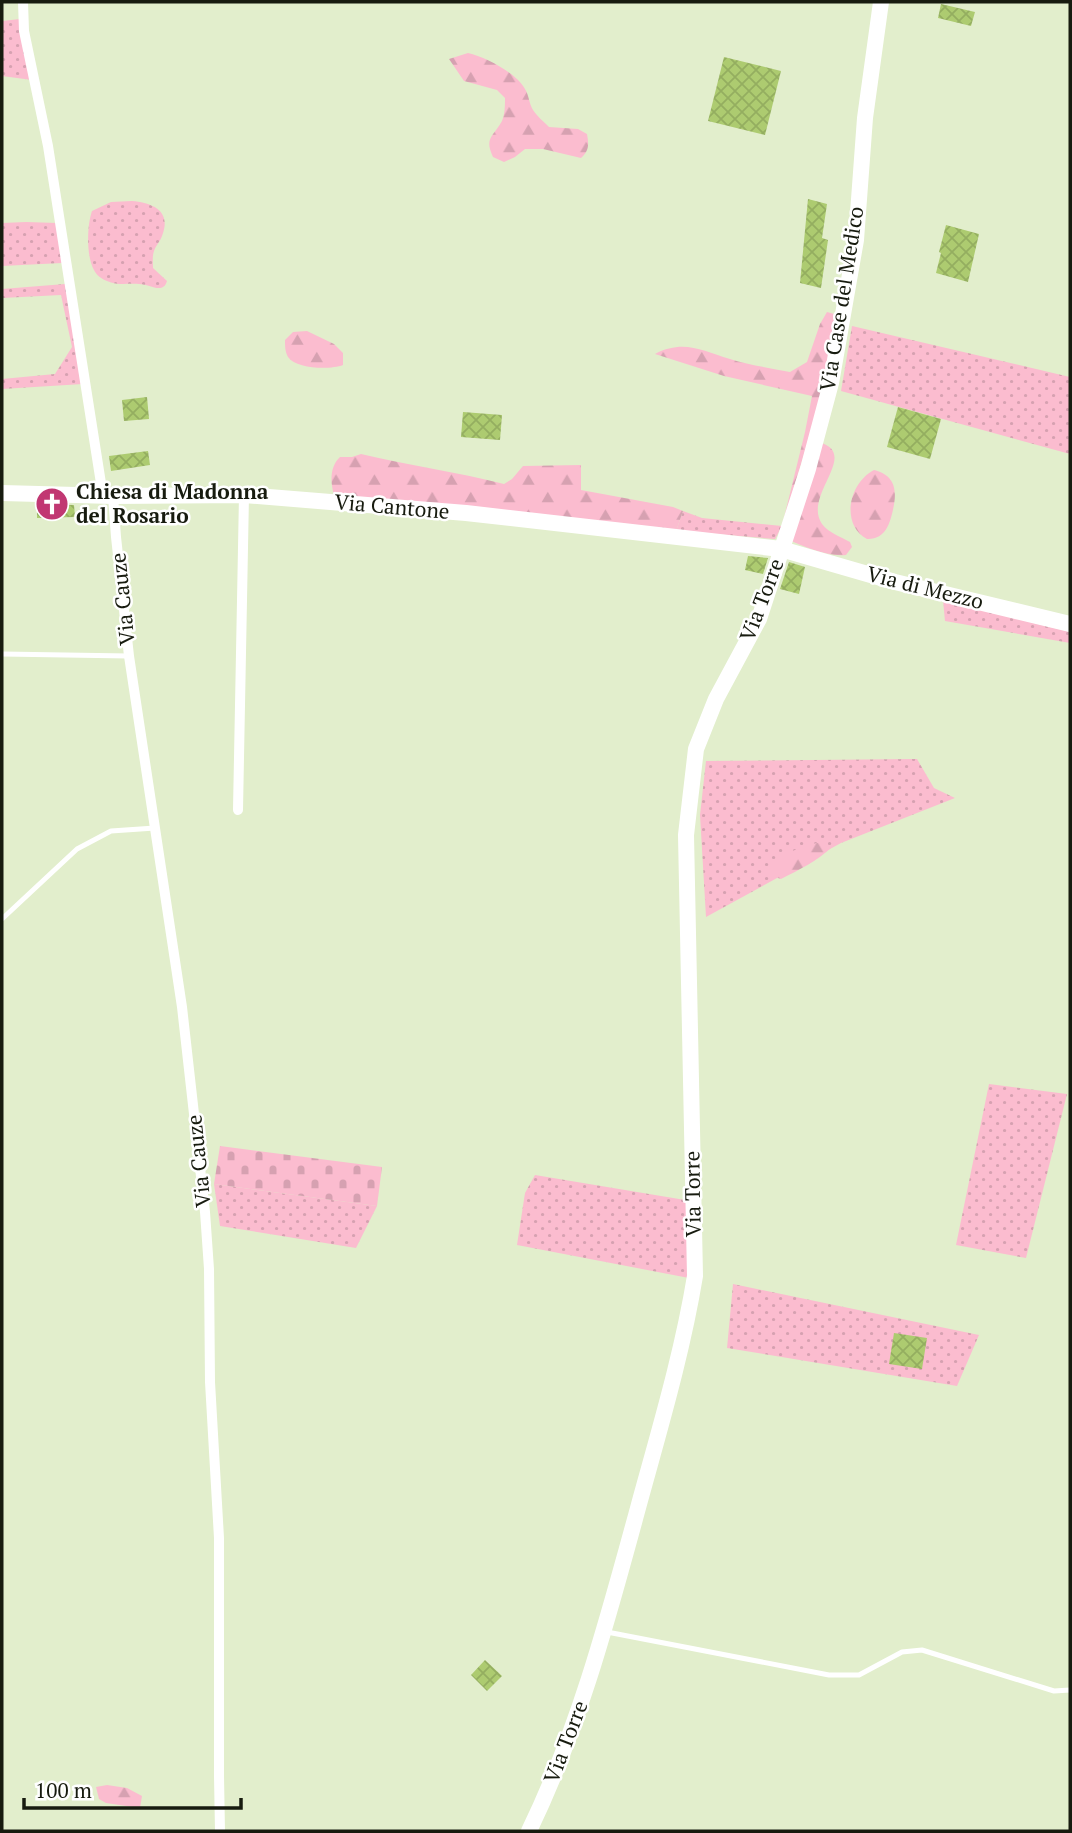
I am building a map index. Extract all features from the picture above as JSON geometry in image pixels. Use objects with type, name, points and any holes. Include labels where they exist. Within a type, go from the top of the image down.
[{"type":"main road","name":"Via Case del Medico","points":[[781,549],[808,469],[831,383],[856,240],[865,118],[881,2]]},
{"type":"main road","name":"Via Cantone","points":[[2,493],[108,496],[244,495],[466,513],[781,549]]},
{"type":"main road","name":"Via di Mezzo","points":[[781,549],[895,582],[1070,624]]},
{"type":"main road","name":"Via Torre","points":[[530,1831],[568,1744],[604,1631],[686,1331],[695,1276],[686,835],[696,749],[716,699],[760,619],[781,549]]},
{"type":"street","name":"Via Cauze","points":[[23,2],[24,32],[48,146],[116,537],[129,656],[182,1007],[208,1246],[210,1382],[219,1538],[220,1831]]},
{"type":"street","points":[[237,810],[244,495]]},
{"type":"lane","points":[[2,654],[129,656]]},
{"type":"lane","points":[[2,919],[77,849],[111,831],[155,828]]},
{"type":"lane","points":[[604,1631],[829,1675],[859,1675],[902,1652],[922,1650],[1054,1691],[1070,1690]]},
{"type":"green space","points":[[20,19],[32,80],[2,76],[2,21]]},
{"type":"green space","points":[[468,53],[492,62],[515,77],[526,91],[533,110],[549,127],[578,129],[587,134],[586,153],[581,158],[543,149],[525,149],[504,162],[493,157],[490,141],[503,118],[505,98],[497,90],[464,81],[449,59]]},
{"type":"green space","points":[[132,201],[153,206],[159,210],[164,220],[153,260],[153,268],[167,281],[159,288],[111,283],[98,275],[91,264],[88,241],[92,211],[111,202]]},
{"type":"green space","points":[[2,223],[58,223],[62,263],[2,266]]},
{"type":"green space","points":[[65,284],[83,384],[2,389],[2,379],[55,374],[72,347],[61,295],[2,298],[2,289]]},
{"type":"green space","points":[[827,312],[838,315],[821,399],[782,526],[812,396],[724,376],[655,354],[675,347],[693,348],[790,372],[807,362]]},
{"type":"green space","points":[[852,326],[1070,377],[1070,454],[841,391]]},
{"type":"green space","points":[[307,331],[334,344],[343,353],[343,365],[314,367],[292,361],[286,353],[285,340],[293,332]]},
{"type":"green space","points":[[818,442],[830,447],[834,455],[833,465],[819,500],[818,513],[825,527],[850,542],[852,547],[846,555],[823,553],[786,539]]},
{"type":"green space","points":[[361,454],[504,484],[523,466],[581,465],[581,490],[683,511],[676,531],[334,495],[334,465],[340,457]]},
{"type":"green space","points":[[874,470],[892,481],[895,500],[886,530],[879,536],[867,539],[853,524],[851,504],[859,484]]},
{"type":"green space","points":[[683,511],[702,518],[782,526],[775,539],[676,531]]},
{"type":"green space","points":[[943,600],[1070,632],[1070,643],[945,621]]},
{"type":"green space","points":[[917,759],[934,788],[955,798],[841,843],[706,917],[700,815],[706,761]]},
{"type":"green space","points":[[817,843],[832,847],[814,861],[781,879],[772,876],[769,869],[772,861]]},
{"type":"green space","points":[[989,1084],[1067,1094],[1026,1258],[956,1245]]},
{"type":"green space","points":[[220,1146],[382,1167],[377,1206],[214,1184]]},
{"type":"green space","points":[[535,1175],[691,1201],[689,1278],[517,1245],[525,1193]]},
{"type":"green space","points":[[214,1184],[377,1206],[356,1248],[220,1226]]},
{"type":"green space","points":[[733,1284],[979,1335],[957,1386],[727,1348]]},
{"type":"green space","points":[[107,1785],[127,1788],[142,1796],[140,1808],[106,1803],[99,1799],[96,1787]]},
{"type":"building","points":[[941,4],[975,12],[971,26],[938,18]]},
{"type":"building","points":[[724,57],[781,71],[765,135],[708,121]]},
{"type":"building","points":[[808,199],[827,204],[822,238],[828,240],[821,288],[800,283]]},
{"type":"building","points":[[946,225],[979,234],[968,282],[936,273]]},
{"type":"building","points":[[147,397],[149,419],[124,421],[122,400]]},
{"type":"building","points":[[898,407],[941,419],[930,459],[887,447]]},
{"type":"building","points":[[463,412],[502,415],[500,440],[461,437]]},
{"type":"building","points":[[148,451],[150,465],[111,471],[109,456]]},
{"type":"building","name":"Chiesa di Madonna del Rosario","points":[[37,504],[74,505],[75,517],[37,518]]},
{"type":"building","points":[[748,556],[768,558],[763,574],[745,570]]},
{"type":"building","points":[[789,562],[805,567],[799,594],[780,589]]},
{"type":"building","points":[[894,1333],[927,1338],[922,1369],[889,1364]]},
{"type":"building","points":[[485,1660],[502,1676],[487,1691],[471,1675]]},
{"type":"place","name":"Chiesa di Madonna del Rosario","points":[[52,504]]}]
